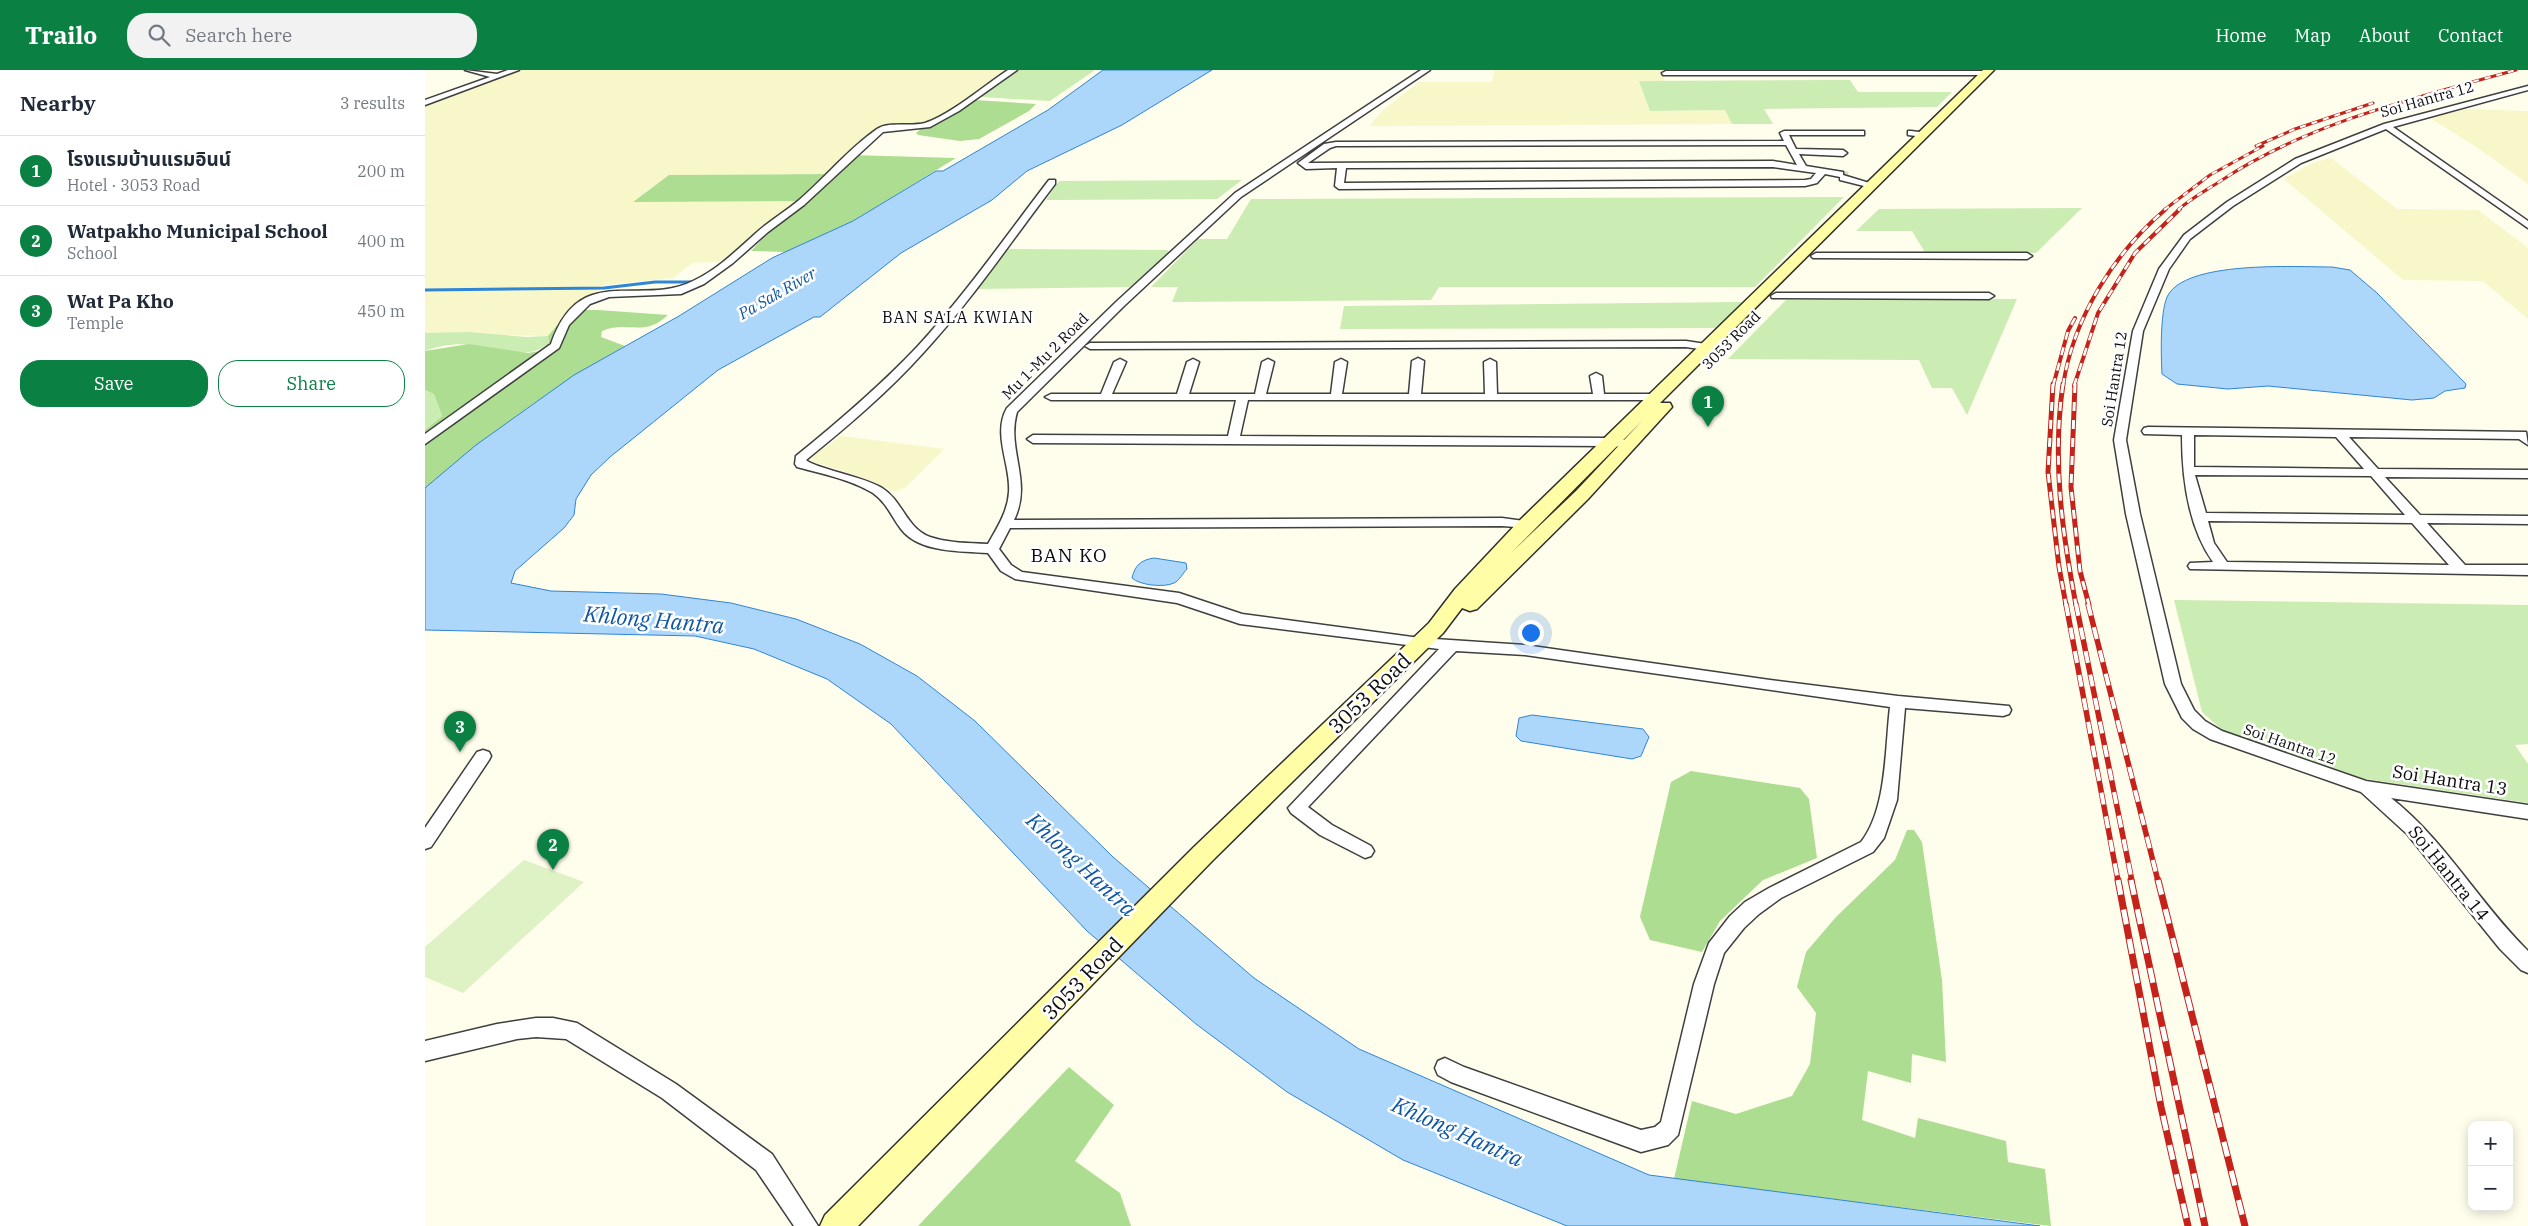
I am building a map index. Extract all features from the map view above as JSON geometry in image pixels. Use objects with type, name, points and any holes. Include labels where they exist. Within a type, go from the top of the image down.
[{"type":"main road","name":"3053 Road","points":[[1437,627],[1462,594],[1526,525],[1654,397],[1874,184],[1917,134],[1961,104],[2001,70]]},
{"type":"main road","name":"3053 Road","points":[[836,1226],[1204,853],[1420,643],[1437,627],[1477,599],[1583,495],[1652,419],[1816,256],[1961,104],[1987,72]]},
{"type":"street","points":[[469,70],[497,76]]},
{"type":"street","points":[[425,103],[515,70]]},
{"type":"street","points":[[425,440],[555,346],[559,341],[559,330],[578,309],[592,298],[610,294],[681,291],[691,287],[730,262],[765,230],[801,203],[881,130],[927,125],[957,109],[1013,70]]},
{"type":"street","name":"Mu 1-Mu 2 Road","points":[[992,549],[1015,503],[1015,484],[1007,439],[1007,421],[1011,411],[1113,311],[1238,195],[1425,70]]},
{"type":"street","points":[[1666,73],[1987,72]]},
{"type":"street","name":"Soi Hantra 12","points":[[2365,787],[2216,735],[2199,725],[2188,714],[2173,684],[2133,514],[2120,440],[2138,331],[2144,312],[2164,269],[2187,237],[2230,204],[2297,161],[2387,126],[2528,88]]},
{"type":"street","points":[[2387,126],[2528,225]]},
{"type":"street","points":[[1803,168],[1784,133],[1861,133]]},
{"type":"street","points":[[1843,153],[1791,147],[1569,144],[1336,144],[1327,146],[1302,163],[1306,166],[1773,164],[1803,168],[1874,184]]},
{"type":"street","points":[[1569,144],[1577,184]]},
{"type":"street","points":[[1342,166],[1339,186],[1805,183],[1814,181],[1825,173]]},
{"type":"street","points":[[1052,182],[957,306],[921,349],[864,407],[800,459],[801,464],[867,486],[886,496],[897,508],[908,529],[919,538],[950,545],[992,549],[1006,571],[1015,575],[1179,598],[1239,619],[1420,643],[1525,650],[1770,686],[1898,702],[2003,710]]},
{"type":"street","points":[[1816,256],[2027,256]]},
{"type":"street","points":[[1775,296],[1989,296]]},
{"type":"street","points":[[1090,346],[1686,344],[1706,347]]},
{"type":"street","points":[[1415,396],[1418,361]]},
{"type":"street","points":[[1105,397],[1120,362]]},
{"type":"street","points":[[1182,396],[1193,362]]},
{"type":"street","points":[[1261,396],[1268,362]]},
{"type":"street","points":[[1335,396],[1341,362]]},
{"type":"street","points":[[1490,362],[1491,396]]},
{"type":"street","points":[[1596,376],[1599,396]]},
{"type":"street","points":[[1233,440],[1243,396]]},
{"type":"street","points":[[1051,397],[1654,397]]},
{"type":"street","points":[[2148,432],[2522,435],[2528,441]]},
{"type":"street","points":[[2188,432],[2188,471],[2207,544],[2223,566]]},
{"type":"street","points":[[2339,433],[2462,570]]},
{"type":"street","points":[[1033,439],[1609,442],[1630,444]]},
{"type":"street","points":[[2188,471],[2528,474]]},
{"type":"street","points":[[2200,517],[2528,520]]},
{"type":"street","points":[[1005,524],[1503,522],[1526,525]]},
{"type":"street","points":[[2195,566],[2528,570]]},
{"type":"street","points":[[1365,851],[1326,830],[1297,808],[1453,644]]},
{"type":"street","points":[[1445,1068],[1458,1075],[1641,1140],[1661,1137],[1670,1128],[1704,984],[1716,949],[1737,922],[1752,908],[1775,893],[1867,847],[1878,832],[1888,800],[1898,702]]},
{"type":"street","points":[[425,842],[483,756]]},
{"type":"street","name":"Soi Hantra 13","points":[[2365,787],[2528,812]]},
{"type":"street","name":"Soi Hantra 14","points":[[2365,787],[2393,806],[2416,829],[2508,945],[2528,964]]},
{"type":"street","points":[[425,1050],[525,1028],[553,1026],[570,1030],[669,1091],[764,1162],[807,1226]]},
{"type":"green space","points":[[522,70],[1009,70],[928,123],[884,128],[830,174],[669,175],[634,201],[798,201],[723,261],[692,263],[673,278],[605,285],[570,310],[548,336],[425,333],[425,105]]},
{"type":"green space","points":[[1016,70],[1095,70],[1050,101],[981,97]]},
{"type":"green space","points":[[1494,70],[1662,70],[1665,81],[1640,81],[1650,111],[1725,110],[1732,124],[1370,126],[1382,111],[1419,82],[1492,82]]},
{"type":"green space","points":[[1850,80],[1858,92],[1952,92],[1937,107],[1764,109],[1773,124],[1732,124],[1725,110],[1650,111],[1639,81]]},
{"type":"green space","points":[[975,100],[1036,104],[1029,111],[979,139],[960,141],[918,135],[916,133],[922,128],[951,116]]},
{"type":"green space","points":[[2466,109],[2528,111],[2528,184],[2475,146],[2430,118]]},
{"type":"green space","points":[[850,155],[956,158],[853,221],[786,252],[751,251],[769,232],[760,231],[797,201],[633,202],[669,175],[830,174]]},
{"type":"green space","points":[[2331,158],[2397,209],[2478,210],[2528,248],[2528,319],[2483,281],[2403,280],[2284,179],[2314,162]]},
{"type":"green space","points":[[1242,180],[1217,199],[1046,200],[1059,181]]},
{"type":"green space","points":[[1844,197],[1755,287],[1439,287],[1431,300],[1172,302],[1178,287],[1151,287],[1198,239],[1227,239],[1251,199]]},
{"type":"green space","points":[[2082,208],[2036,253],[1926,254],[1912,231],[1856,231],[1879,209]]},
{"type":"green space","points":[[1005,249],[1167,250],[1169,252],[1130,287],[974,289]]},
{"type":"green space","points":[[2017,299],[1967,415],[1952,388],[1932,388],[1919,360],[1728,359],[1786,300]]},
{"type":"green space","points":[[1740,302],[1745,304],[1719,328],[1340,329],[1344,306]]},
{"type":"green space","points":[[570,310],[668,315],[651,326],[620,327],[602,331],[601,337],[625,346],[598,361],[522,412],[425,488],[425,430],[442,416],[434,394],[425,390],[425,351],[469,344],[528,353],[540,351],[549,343],[548,336]]},
{"type":"green space","points":[[468,332],[527,337],[548,336],[549,343],[541,349],[522,353],[466,344],[448,345],[425,351],[425,333]]},
{"type":"green space","points":[[425,390],[434,394],[442,416],[425,430]]},
{"type":"green space","points":[[841,436],[944,449],[906,487],[895,492],[867,479],[812,461],[813,456]]},
{"type":"green space","points":[[2174,600],[2528,605],[2528,744],[2515,745],[2528,764],[2528,803],[2359,778],[2224,732],[2202,712]]},
{"type":"green space","points":[[1691,771],[1800,788],[1809,799],[1817,858],[1763,880],[1720,921],[1702,952],[1650,940],[1640,917],[1671,782]]},
{"type":"green space","points":[[1907,830],[1914,830],[1922,842],[1942,980],[1946,1062],[1912,1054],[1911,1083],[1868,1071],[1862,1120],[1915,1138],[1918,1118],[2006,1141],[2008,1162],[2045,1169],[2051,1226],[1674,1179],[1692,1101],[1736,1114],[1792,1096],[1810,1064],[1816,1013],[1797,987],[1806,952],[1836,917],[1895,860]]},
{"type":"green space","points":[[524,860],[584,882],[463,993],[425,977],[425,947]]},
{"type":"green space","points":[[1069,1067],[1114,1105],[1075,1161],[1120,1193],[1131,1226],[918,1226]]},
{"type":"water","points":[[1103,70],[1212,70],[1122,125],[1027,171],[992,200],[901,253],[820,317],[814,317],[718,370],[610,457],[591,475],[576,499],[574,515],[564,528],[515,571],[511,583],[551,591],[661,594],[731,603],[796,619],[860,644],[917,676],[975,721],[1113,857],[1254,978],[1359,1049],[1649,1175],[2040,1226],[1567,1226],[1403,1160],[1287,1092],[1196,1024],[1087,931],[891,724],[827,679],[754,649],[695,636],[425,630],[425,488],[476,445],[574,375],[679,316],[772,258],[853,221],[936,171],[943,171],[1048,110]]},
{"type":"water","points":[[2332,267],[2350,270],[2377,293],[2466,384],[2465,388],[2445,391],[2434,398],[2412,400],[2268,386],[2228,389],[2177,384],[2162,374],[2161,335],[2163,314],[2167,297],[2177,285],[2195,277],[2217,271],[2242,268]]},
{"type":"water","points":[[1154,558],[1186,563],[1187,569],[1178,581],[1170,585],[1146,584],[1132,578],[1139,564]]},
{"type":"water","points":[[1532,715],[1643,729],[1649,737],[1641,756],[1632,759],[1521,741],[1516,736],[1519,718]]},
{"type":"waterway","points":[[425,290],[604,288],[655,282],[692,282]]},
{"type":"tunnel","points":[[1840,174],[1848,176]]},
{"type":"railway","points":[[2178,210],[2187,202],[2253,161],[2325,128],[2401,102],[2516,70]]},
{"type":"railway","points":[[2256,146],[2295,129],[2373,103]]},
{"type":"railway","points":[[2164,210],[2210,175],[2263,146]]},
{"type":"railway","points":[[2063,386],[2076,336],[2099,288],[2129,246],[2166,209]]},
{"type":"railway","points":[[2074,386],[2098,313],[2135,253],[2180,209]]},
{"type":"railway","points":[[2053,386],[2068,331],[2075,318]]},
{"type":"railway","points":[[2053,384],[2048,472],[2059,567],[2066,605]]},
{"type":"railway","points":[[2063,384],[2058,440],[2060,495],[2076,605]]},
{"type":"railway","points":[[2075,384],[2071,487],[2080,571],[2089,605]]},
{"type":"railway","points":[[2066,604],[2118,881]]},
{"type":"railway","points":[[2076,604],[2132,881]]},
{"type":"railway","points":[[2088,604],[2158,881]]},
{"type":"railway","points":[[2118,880],[2161,1107],[2188,1226]]},
{"type":"railway","points":[[2131,880],[2205,1226]]},
{"type":"railway","points":[[2158,880],[2245,1226]]},
{"type":"place","name":"โรงแรมบ้านแรมอินน์","points":[[1708,427]]},
{"type":"place","name":"Wat Pa Kho","points":[[460,752]]},
{"type":"place","name":"Watpakho Municipal School","points":[[553,870]]},
{"type":"district","name":"BAN SALA KWIAN","points":[[958,317]]},
{"type":"district","name":"BAN KO","points":[[1069,555]]},
{"type":"water label","name":"Pa Sak River","points":[[777,293]]},
{"type":"water label","name":"Khlong Hantra","points":[[654,619]]},
{"type":"water label","name":"Khlong Hantra","points":[[1082,864]]},
{"type":"water label","name":"Khlong Hantra","points":[[1458,1131]]}]
